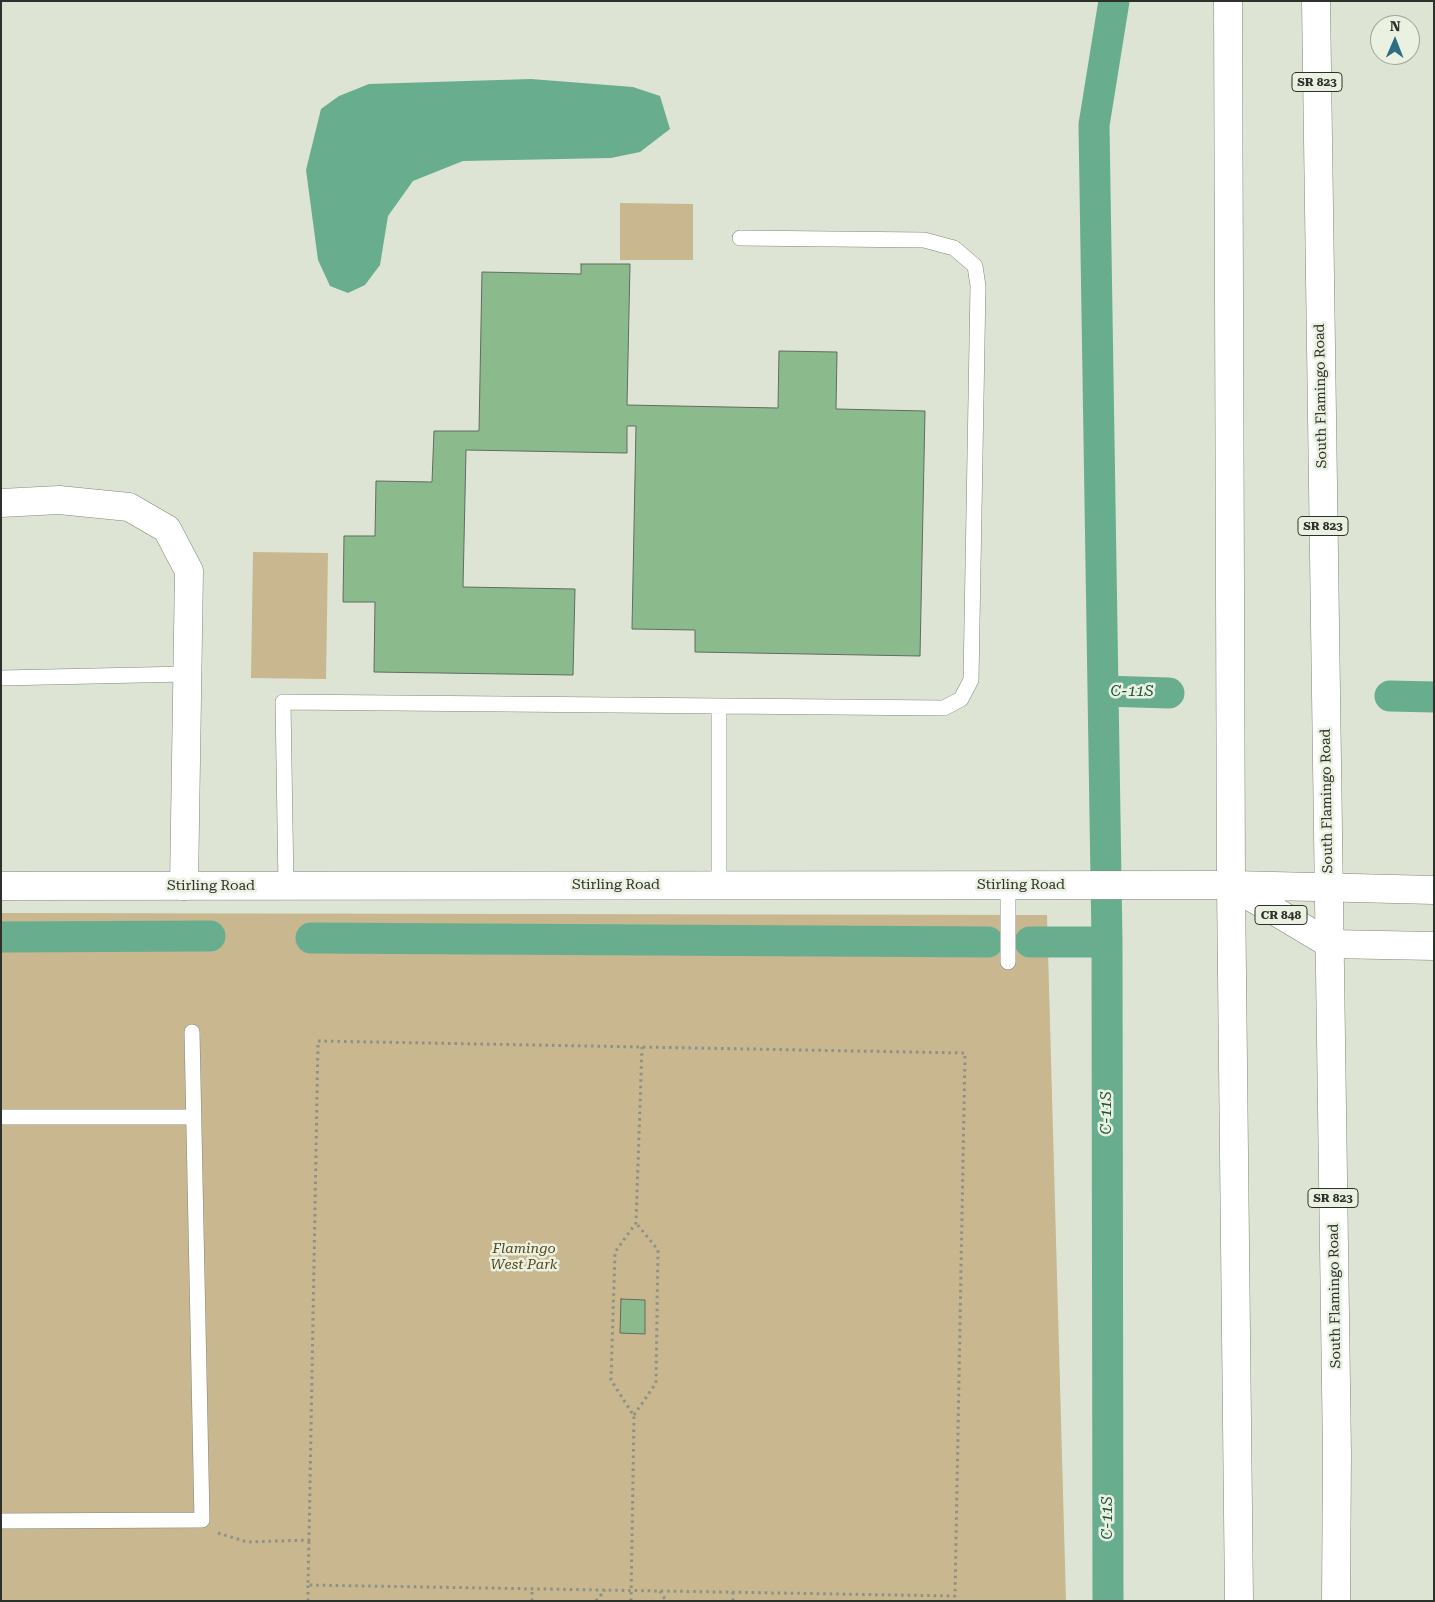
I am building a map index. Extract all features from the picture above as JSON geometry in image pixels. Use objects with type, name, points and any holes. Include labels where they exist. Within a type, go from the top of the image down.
[{"type":"main road","points":[[1228,1],[1232,885],[1239,1601]]},
{"type":"main road","name":"South Flamingo Road","points":[[1316,1],[1330,944],[1336,1601]]},
{"type":"main road","points":[[1,503],[59,500],[129,507],[167,529],[189,571],[184,886]]},
{"type":"main road","name":"Stirling Road","points":[[1,886],[1232,885],[1434,890]]},
{"type":"main road","name":"CR 848","points":[[1232,885],[1330,944],[1434,946]]},
{"type":"lane","points":[[286,886],[283,702],[944,708],[960,699],[971,680],[978,286],[975,266],[954,248],[924,240],[740,238]]},
{"type":"lane","points":[[1,678],[187,674]]},
{"type":"lane","points":[[719,706],[719,885]]},
{"type":"lane","points":[[1008,885],[1008,962]]},
{"type":"lane","points":[[1,1521],[202,1520],[192,1032]]},
{"type":"lane","points":[[1,1117],[194,1117]]},
{"type":"path","points":[[308,1584],[733,1592],[955,1599],[965,1053],[318,1041],[308,1584],[308,1601]]},
{"type":"path","points":[[634,1416],[611,1380],[615,1252],[636,1223],[642,1047]]},
{"type":"path","points":[[631,1601],[634,1416],[656,1383],[658,1250],[636,1223]]},
{"type":"path","points":[[202,1520],[218,1533],[247,1542],[309,1540]]},
{"type":"path","points":[[532,1588],[532,1601]]},
{"type":"path","points":[[596,1601],[604,1590]]},
{"type":"path","points":[[659,1591],[666,1601]]},
{"type":"path","points":[[733,1592],[733,1601]]},
{"type":"green space","points":[[620,203],[693,204],[693,260],[620,260]]},
{"type":"green space","points":[[253,552],[328,553],[326,679],[251,678]]},
{"type":"green space","name":"Flamingo West Park","points":[[1,913],[1047,915],[1066,1601],[1,1601]]},
{"type":"shaded area","points":[[531,79],[633,87],[660,96],[670,129],[640,152],[611,158],[463,161],[413,181],[388,216],[380,265],[365,285],[348,293],[330,286],[318,260],[306,170],[321,109],[339,96],[369,84]]},
{"type":"building","points":[[581,264],[630,264],[627,405],[778,408],[779,351],[837,352],[836,409],[925,411],[920,656],[695,652],[695,630],[632,629],[636,426],[627,426],[627,453],[466,450],[463,587],[575,589],[573,675],[374,672],[375,602],[343,602],[344,536],[375,536],[376,481],[432,482],[434,431],[479,431],[482,272],[581,274]]},
{"type":"building","points":[[621,1299],[645,1300],[645,1334],[620,1333]]},
{"type":"waterway","name":"C-11S","points":[[1108,1601],[1107,942],[1094,125],[1114,1]]},
{"type":"waterway","name":"C-11S","points":[[1103,691],[1169,693]]},
{"type":"waterway","name":"C-11S","points":[[1390,696],[1434,697]]},
{"type":"waterway","points":[[1,937],[210,936]]},
{"type":"waterway","points":[[311,938],[988,942]]},
{"type":"waterway","points":[[1030,942],[1107,942]]}]
